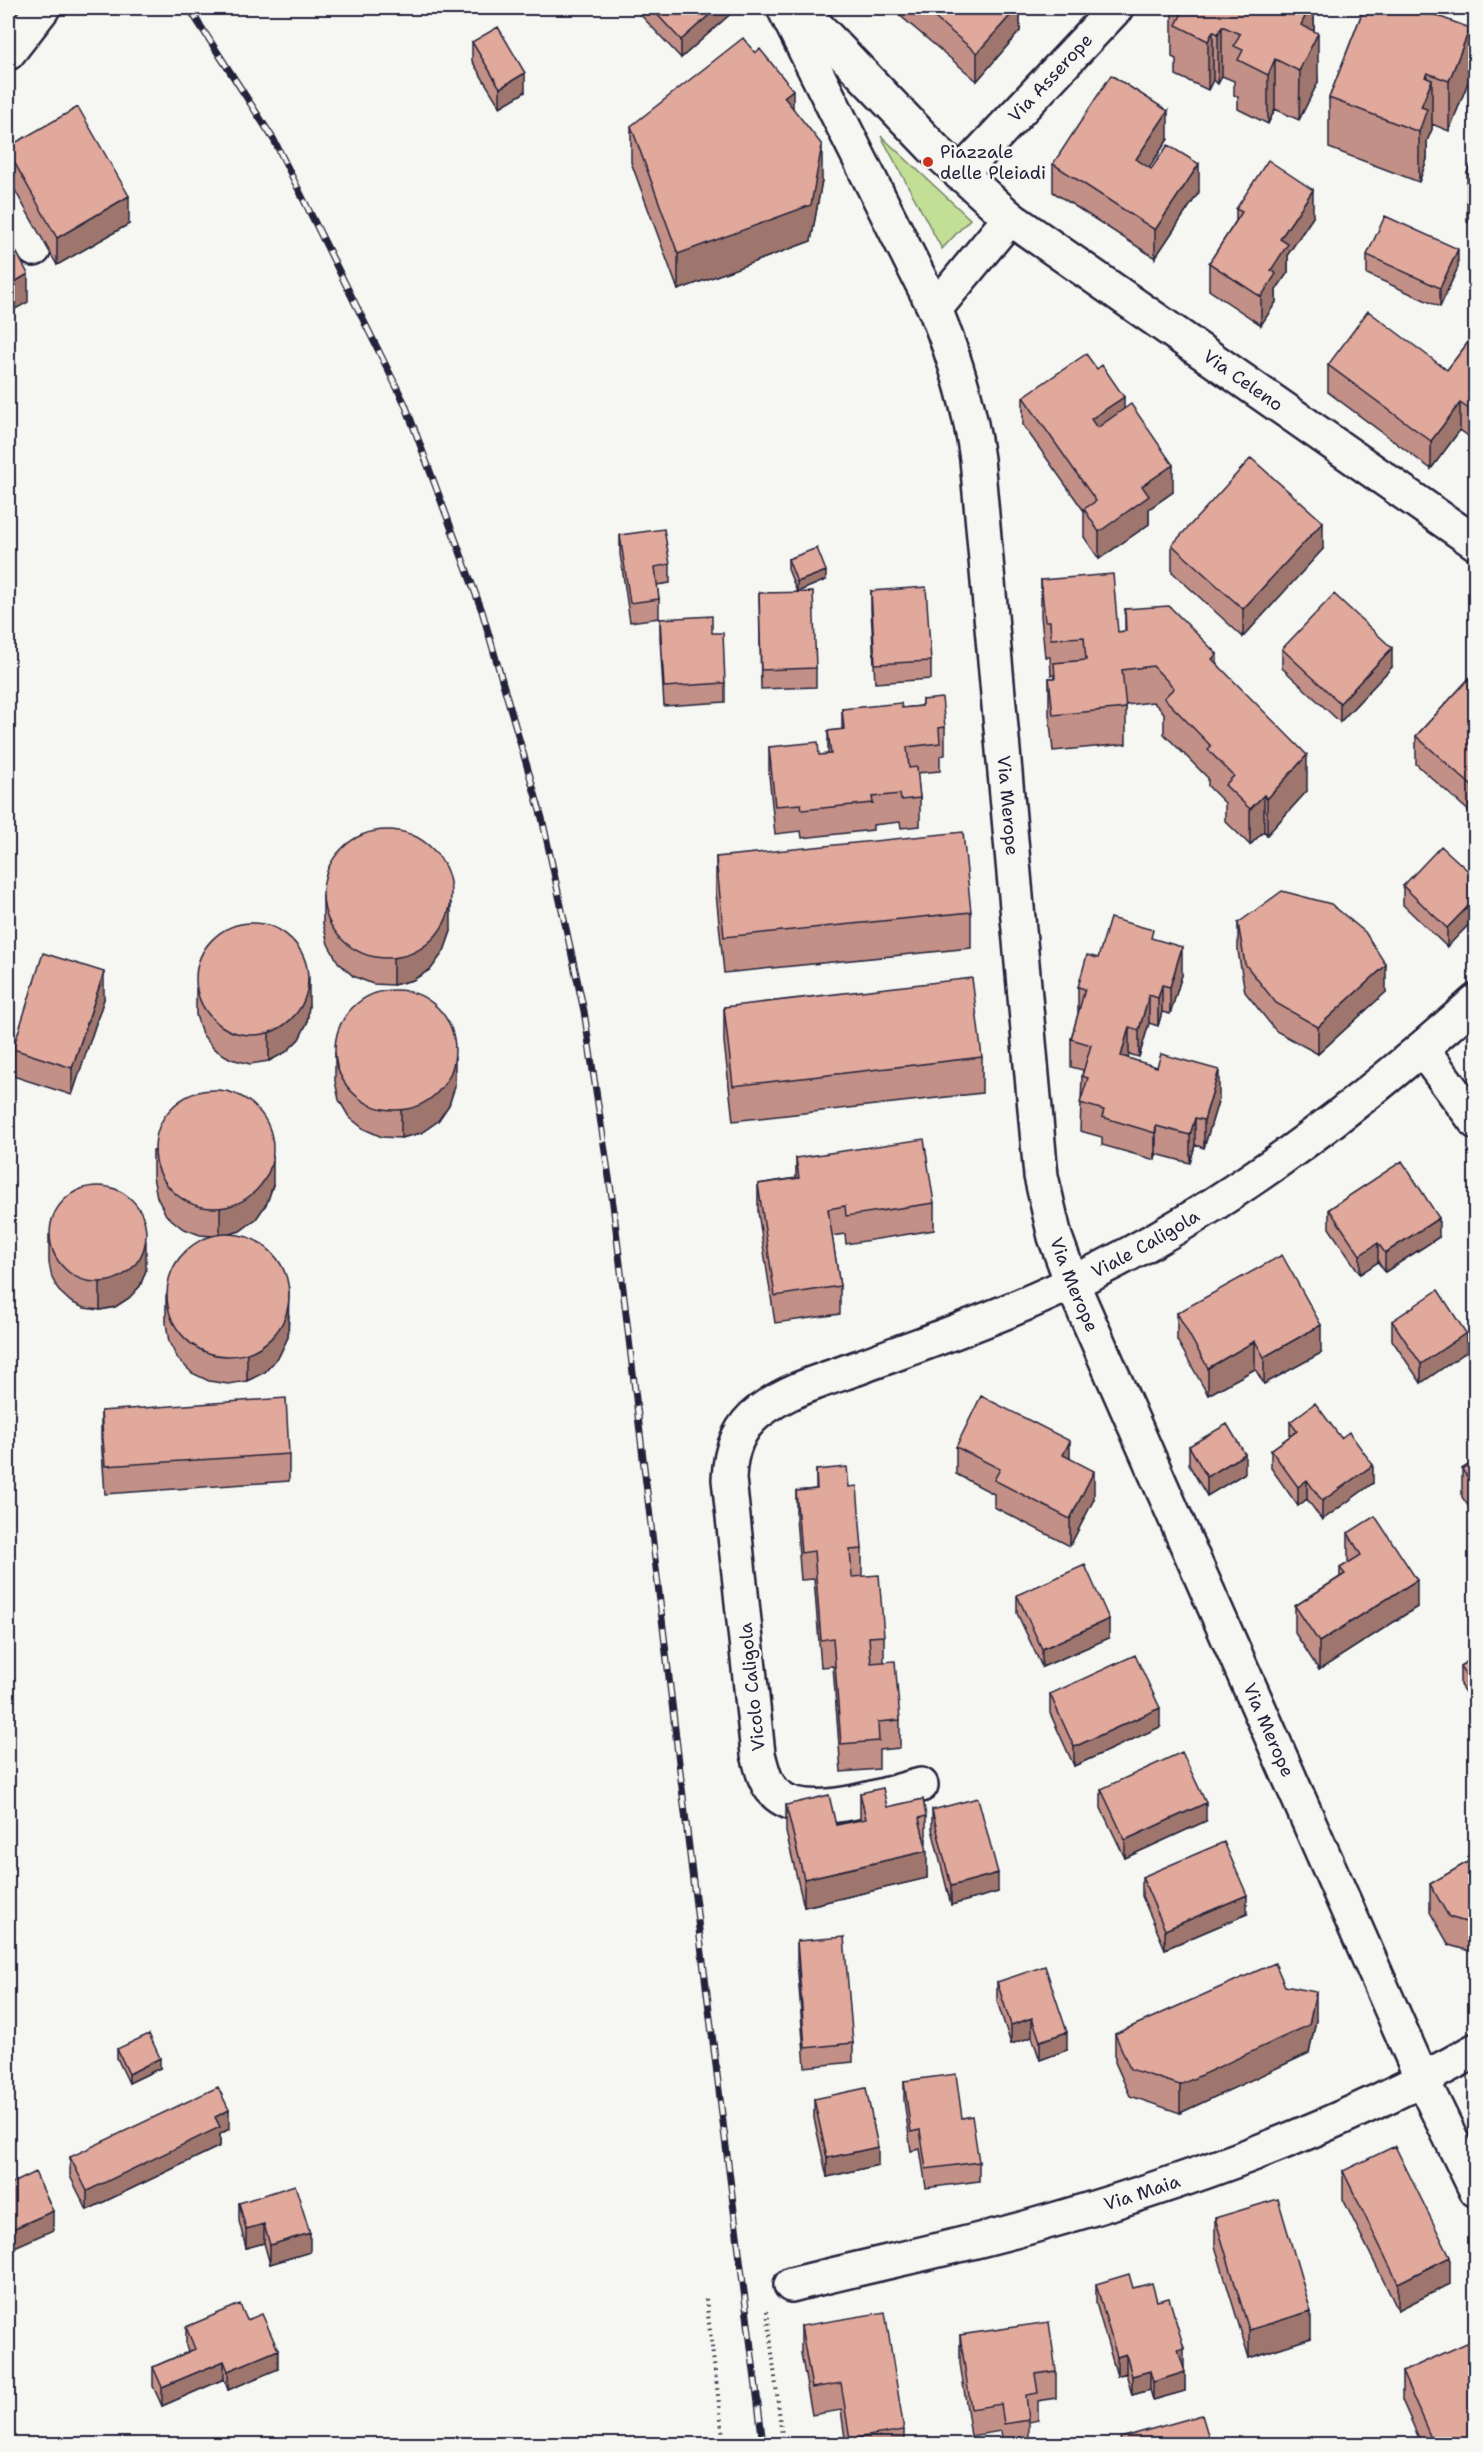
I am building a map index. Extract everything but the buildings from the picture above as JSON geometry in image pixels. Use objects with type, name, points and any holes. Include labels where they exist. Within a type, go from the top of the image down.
[{"type":"street","points":[[8,53],[43,8]]},
{"type":"street","points":[[784,8],[935,309],[1010,218],[960,174],[799,8]]},
{"type":"street","name":"Via Asserope","points":[[960,174],[1116,8]]},
{"type":"street","points":[[8,203],[34,249]]},
{"type":"street","name":"Via Celeno","points":[[1010,218],[1476,543]]},
{"type":"street","name":"Via Merope","points":[[935,309],[950,346],[974,435],[1041,1176],[1055,1237],[1072,1283],[1422,2079],[1476,2190]]},
{"type":"street","name":"Viale Caligola","points":[[742,1428],[758,1413],[792,1392],[1015,1308],[1072,1283],[1161,1237],[1245,1185],[1314,1136],[1422,1049],[1476,1001]]},
{"type":"street","points":[[1422,1049],[1476,1122]]},
{"type":"street","name":"Vicolo Caligola","points":[[742,1428],[734,1444],[729,1479],[758,1754],[768,1784],[783,1799],[804,1807],[832,1805],[921,1785]]},
{"type":"street","name":"Via Maia","points":[[779,2294],[1028,2227],[1131,2195],[1330,2121],[1422,2079],[1476,2050]]},
{"type":"path","points":[[779,2294],[783,2445]]},
{"type":"path","points":[[706,2299],[724,2445]]},
{"type":"green space","points":[[881,136],[970,219],[942,249]]},
{"type":"railway","points":[[189,8],[274,140],[405,404],[482,611],[542,818],[584,1011],[613,1204],[693,1881],[763,2444]]},
{"type":"place","name":"Piazzale delle Pleiadi","points":[[928,162]]}]
